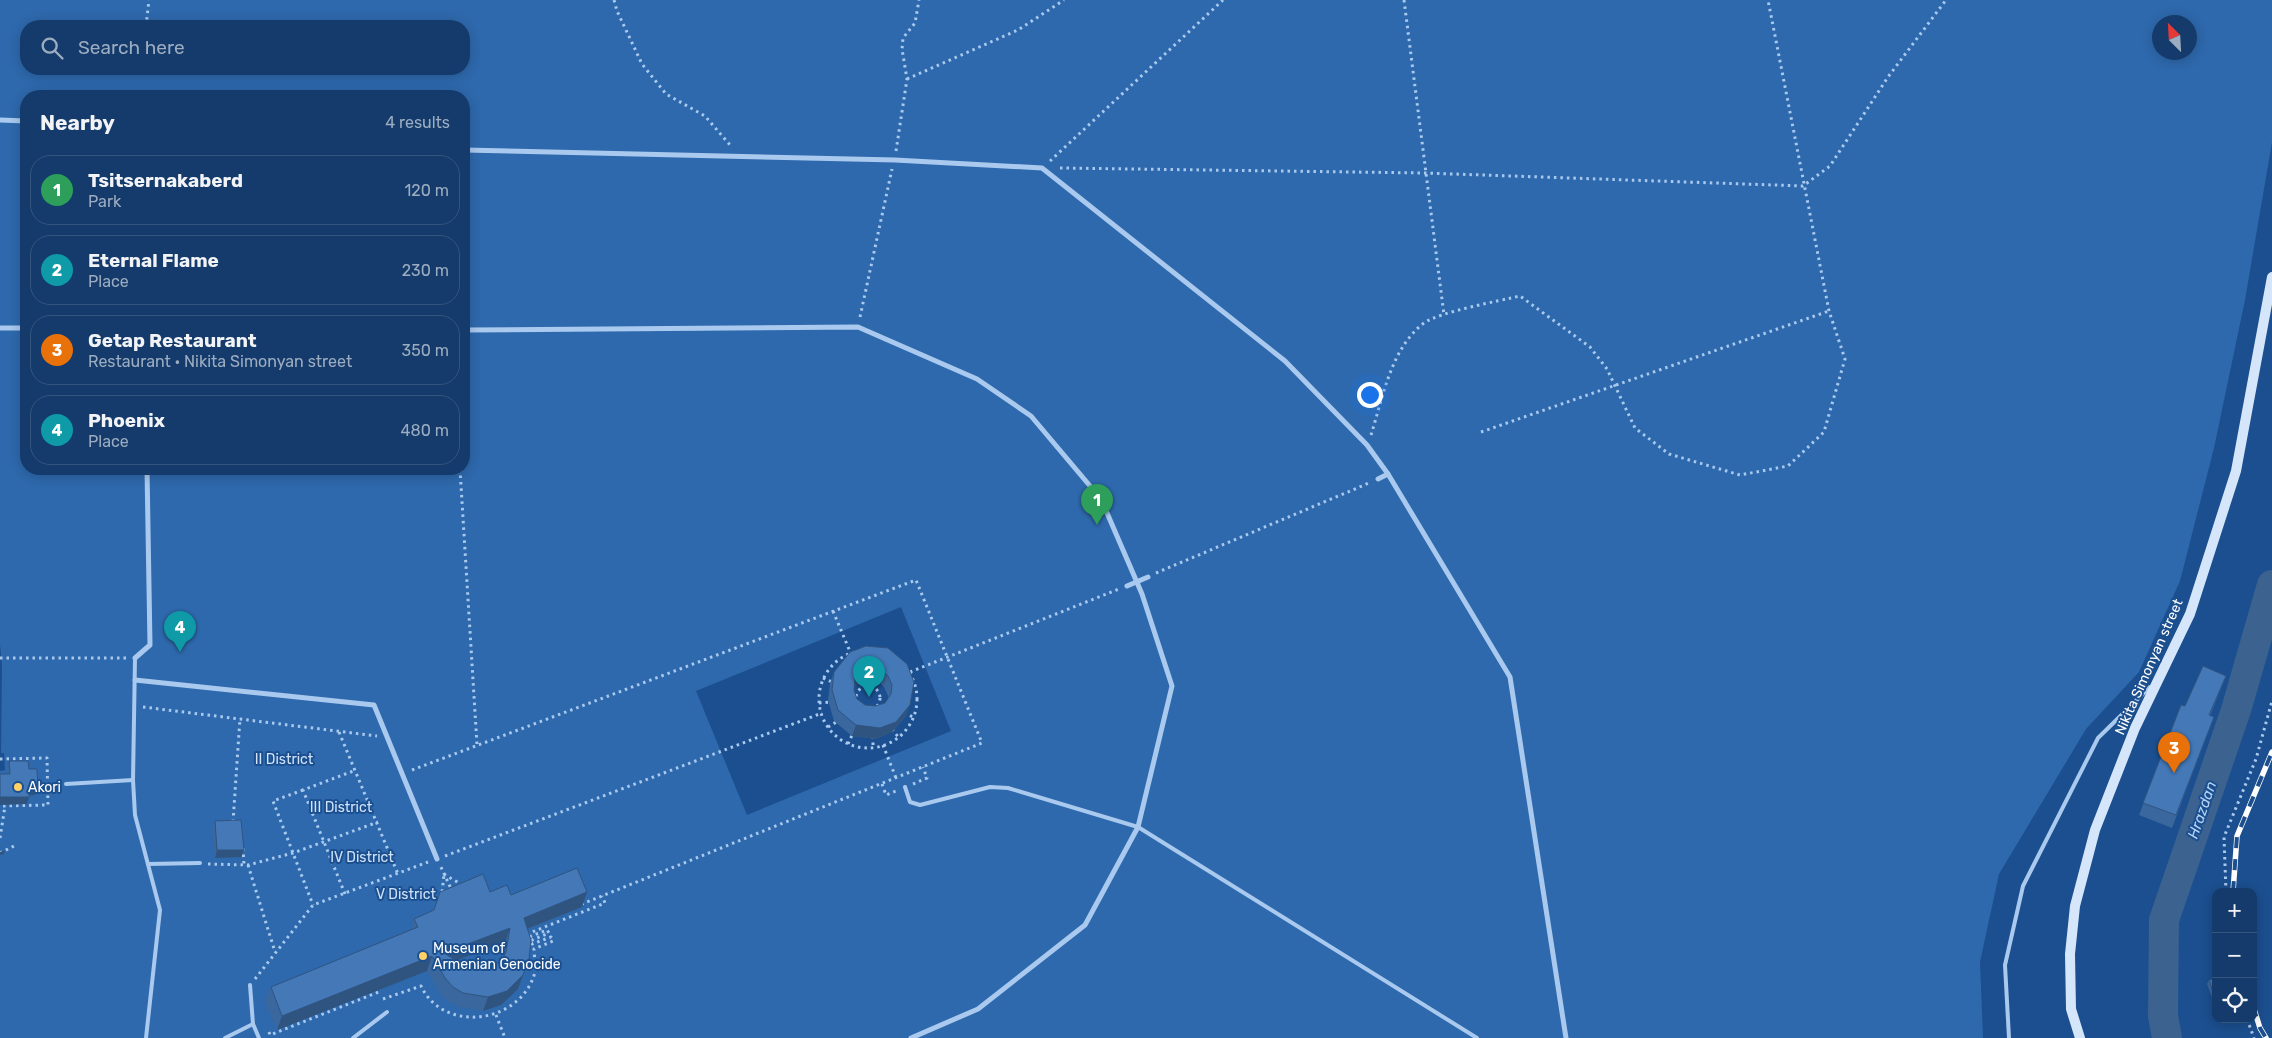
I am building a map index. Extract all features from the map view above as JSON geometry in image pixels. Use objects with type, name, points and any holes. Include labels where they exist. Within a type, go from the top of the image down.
[{"type":"street","points":[[0,120],[20,121]]},
{"type":"street","points":[[470,150],[738,155],[894,160],[1042,168],[1286,362],[1367,445],[1388,474],[1510,677],[1566,1038]]},
{"type":"street","name":"Nikita Simonyan street","points":[[2080,1038],[2071,1009],[2070,954],[2075,906],[2095,830],[2135,728],[2190,614],[2236,471],[2272,277]]},
{"type":"street","points":[[470,330],[858,327],[977,379],[1031,416],[1101,499],[1137,581],[1172,686],[1138,827],[1084,925],[978,1009],[911,1038]]},
{"type":"street","points":[[0,328],[20,328]]},
{"type":"street","points":[[1378,479],[1388,474]]},
{"type":"street","points":[[134,658],[150,646],[147,475]]},
{"type":"street","points":[[1127,586],[1148,576]]},
{"type":"street","points":[[135,680],[374,704],[437,859]]},
{"type":"lane","points":[[134,658],[135,706],[132,780],[135,815],[160,910],[146,1038]]},
{"type":"lane","points":[[2009,1038],[2005,966],[2024,886],[2098,738],[2156,682]]},
{"type":"lane","points":[[66,784],[132,780]]},
{"type":"lane","points":[[905,787],[910,802],[920,805],[990,786],[1008,788],[1138,827],[1477,1038]]},
{"type":"lane","points":[[148,864],[200,863]]},
{"type":"lane","points":[[250,985],[253,1024],[259,1038]]},
{"type":"lane","points":[[353,1038],[388,1012]]},
{"type":"lane","points":[[225,1038],[253,1024]]},
{"type":"path","points":[[147,20],[149,0]]},
{"type":"path","points":[[614,0],[617,11],[642,64],[666,94],[705,116],[738,155]]},
{"type":"path","points":[[858,327],[894,160],[908,79],[902,49],[903,38],[915,24],[919,0]]},
{"type":"path","points":[[908,79],[1018,30],[1064,0]]},
{"type":"path","points":[[1042,168],[1223,0]]},
{"type":"path","points":[[1404,0],[1424,173],[1444,315]]},
{"type":"path","points":[[1367,445],[1401,347],[1425,322],[1444,315],[1520,296],[1590,347],[1607,369],[1616,385],[1635,428],[1669,454],[1740,475],[1788,466],[1824,432],[1845,359],[1829,311],[1768,0]]},
{"type":"path","points":[[1042,168],[1424,173],[1803,186],[1830,166],[1888,77],[1946,0]]},
{"type":"path","points":[[1481,432],[1829,311]]},
{"type":"path","points":[[460,475],[477,745]]},
{"type":"path","points":[[1148,576],[1378,479]]},
{"type":"path","points":[[416,768],[916,580],[982,743],[581,904]]},
{"type":"path","points":[[902,673],[1127,586]]},
{"type":"path","points":[[833,611],[850,654]]},
{"type":"path","points":[[863,649],[864,657]]},
{"type":"path","points":[[863,649],[888,652],[909,670],[918,692],[915,718],[899,738],[873,748],[848,744],[828,727],[818,703],[823,678],[839,658],[850,654],[863,649]]},
{"type":"path","points":[[885,660],[888,652]]},
{"type":"path","points":[[0,658],[134,658]]},
{"type":"path","points":[[839,658],[844,665]]},
{"type":"path","points":[[823,678],[838,685]]},
{"type":"path","points":[[866,678],[867,686]]},
{"type":"path","points":[[873,687],[876,680]]},
{"type":"path","points":[[857,682],[861,688]]},
{"type":"path","points":[[878,691],[885,686]]},
{"type":"path","points":[[873,687],[881,697],[880,703],[870,711],[864,710],[858,706],[856,700],[857,693],[861,688],[873,687]]},
{"type":"path","points":[[851,690],[857,693]]},
{"type":"path","points":[[910,693],[918,692]]},
{"type":"path","points":[[881,697],[888,696]]},
{"type":"path","points":[[846,701],[856,700]]},
{"type":"path","points":[[2226,888],[2224,837],[2256,759],[2272,701]]},
{"type":"path","points":[[818,703],[836,702]]},
{"type":"path","points":[[880,703],[887,706]]},
{"type":"path","points":[[135,706],[372,736]]},
{"type":"path","points":[[853,710],[858,706]]},
{"type":"path","points":[[876,708],[880,714]]},
{"type":"path","points":[[861,716],[864,710]]},
{"type":"path","points":[[870,711],[871,717]]},
{"type":"path","points":[[900,712],[915,718]]},
{"type":"path","points":[[250,985],[313,905],[822,713]]},
{"type":"path","points":[[234,827],[236,822],[233,822],[240,718]]},
{"type":"path","points":[[828,727],[842,718]]},
{"type":"path","points":[[889,725],[899,738]]},
{"type":"path","points":[[848,744],[855,729]]},
{"type":"path","points":[[339,731],[398,874]]},
{"type":"path","points":[[872,731],[873,748]]},
{"type":"path","points":[[883,745],[896,778]]},
{"type":"path","points":[[0,759],[47,758],[48,805],[0,806]]},
{"type":"path","points":[[882,784],[886,794],[927,778],[923,767]]},
{"type":"path","points":[[313,905],[274,801],[356,770]]},
{"type":"path","points":[[303,790],[345,894]]},
{"type":"path","points":[[0,838],[5,806]]},
{"type":"path","points":[[224,822],[233,822]]},
{"type":"path","points":[[200,863],[246,865],[293,854],[378,822]]},
{"type":"path","points":[[243,844],[246,865],[275,952]]},
{"type":"path","points":[[0,853],[14,846]]},
{"type":"path","points":[[437,859],[455,898]]},
{"type":"path","points":[[444,874],[469,892],[478,914],[508,933],[516,952],[514,973],[506,986],[491,997],[472,998],[455,992],[444,982],[435,962],[448,925],[441,903],[444,874]]},
{"type":"path","points":[[383,999],[421,986],[426,996],[455,1016],[476,1017],[496,1015],[522,996],[535,971],[534,949],[552,941],[551,937],[532,944],[530,941],[549,934],[547,930],[528,937],[528,934],[605,903],[602,896]]},
{"type":"path","points":[[499,937],[517,930]]},
{"type":"path","points":[[435,962],[444,958]]},
{"type":"path","points":[[267,1027],[270,1035],[380,991],[381,988]]},
{"type":"path","points":[[496,1015],[505,1038]]},
{"type":"path","points":[[2248,1023],[2254,1038]]},
{"type":"green space","points":[[0,0],[2272,0],[2272,142],[2245,300],[2214,448],[2180,581],[2139,672],[2086,729],[1999,874],[1980,962],[1983,1038],[0,1038],[0,771],[5,770],[4,753],[1,753]],"holes":[[[901,607],[951,731],[747,815],[696,691]]]},
{"type":"building","points":[[866,646],[888,648],[907,664],[914,682],[910,705],[896,722],[880,728],[856,725],[838,710],[832,690],[834,672],[850,652]],"holes":[[[870,668],[881,670],[888,676],[892,685],[891,694],[885,703],[875,706],[865,705],[857,699],[854,690],[855,679],[862,672]]]},
{"type":"building","points":[[2203,666],[2226,676],[2209,715],[2214,717],[2176,815],[2143,803],[2181,705],[2185,706]]},
{"type":"building","name":"Akori","points":[[9,761],[28,761],[29,769],[37,769],[38,788],[29,789],[29,797],[0,797],[0,774],[10,774]]},
{"type":"building","points":[[241,820],[244,850],[217,850],[215,821]]},
{"type":"building","name":"Museum of Armenian Genocide","points":[[577,868],[587,892],[524,918],[531,940],[529,959],[523,975],[507,991],[488,997],[463,993],[453,987],[445,978],[432,956],[282,1016],[271,987],[418,927],[414,919],[434,910],[440,892],[483,874],[490,892],[507,885],[511,895]],"holes":[[[510,928],[506,952],[502,960],[488,970],[470,969],[444,953]]]},
{"type":"waterway","name":"Hrazdan","points":[[2167,1038],[2163,1016],[2164,920],[2236,710],[2272,585]]},
{"type":"railway","points":[[2233,888],[2237,836],[2272,752]]},
{"type":"railway","points":[[2257,1019],[2266,1038]]},
{"type":"place","name":"Tsitsernakaberd","points":[[1097,525]]},
{"type":"place","name":"Phoenix","points":[[180,652]]},
{"type":"place","name":"Eternal Flame","points":[[869,697]]},
{"type":"place","name":"Getap Restaurant","points":[[2174,773]]},
{"type":"place","name":"Akori","points":[[18,787]]},
{"type":"place","name":"Museum of Armenian Genocide","points":[[423,956]]},
{"type":"park label","name":"II District","points":[[284,759]]},
{"type":"park label","name":"III District","points":[[341,807]]},
{"type":"park label","name":"IV District","points":[[362,857]]},
{"type":"park label","name":"V District","points":[[406,894]]}]
